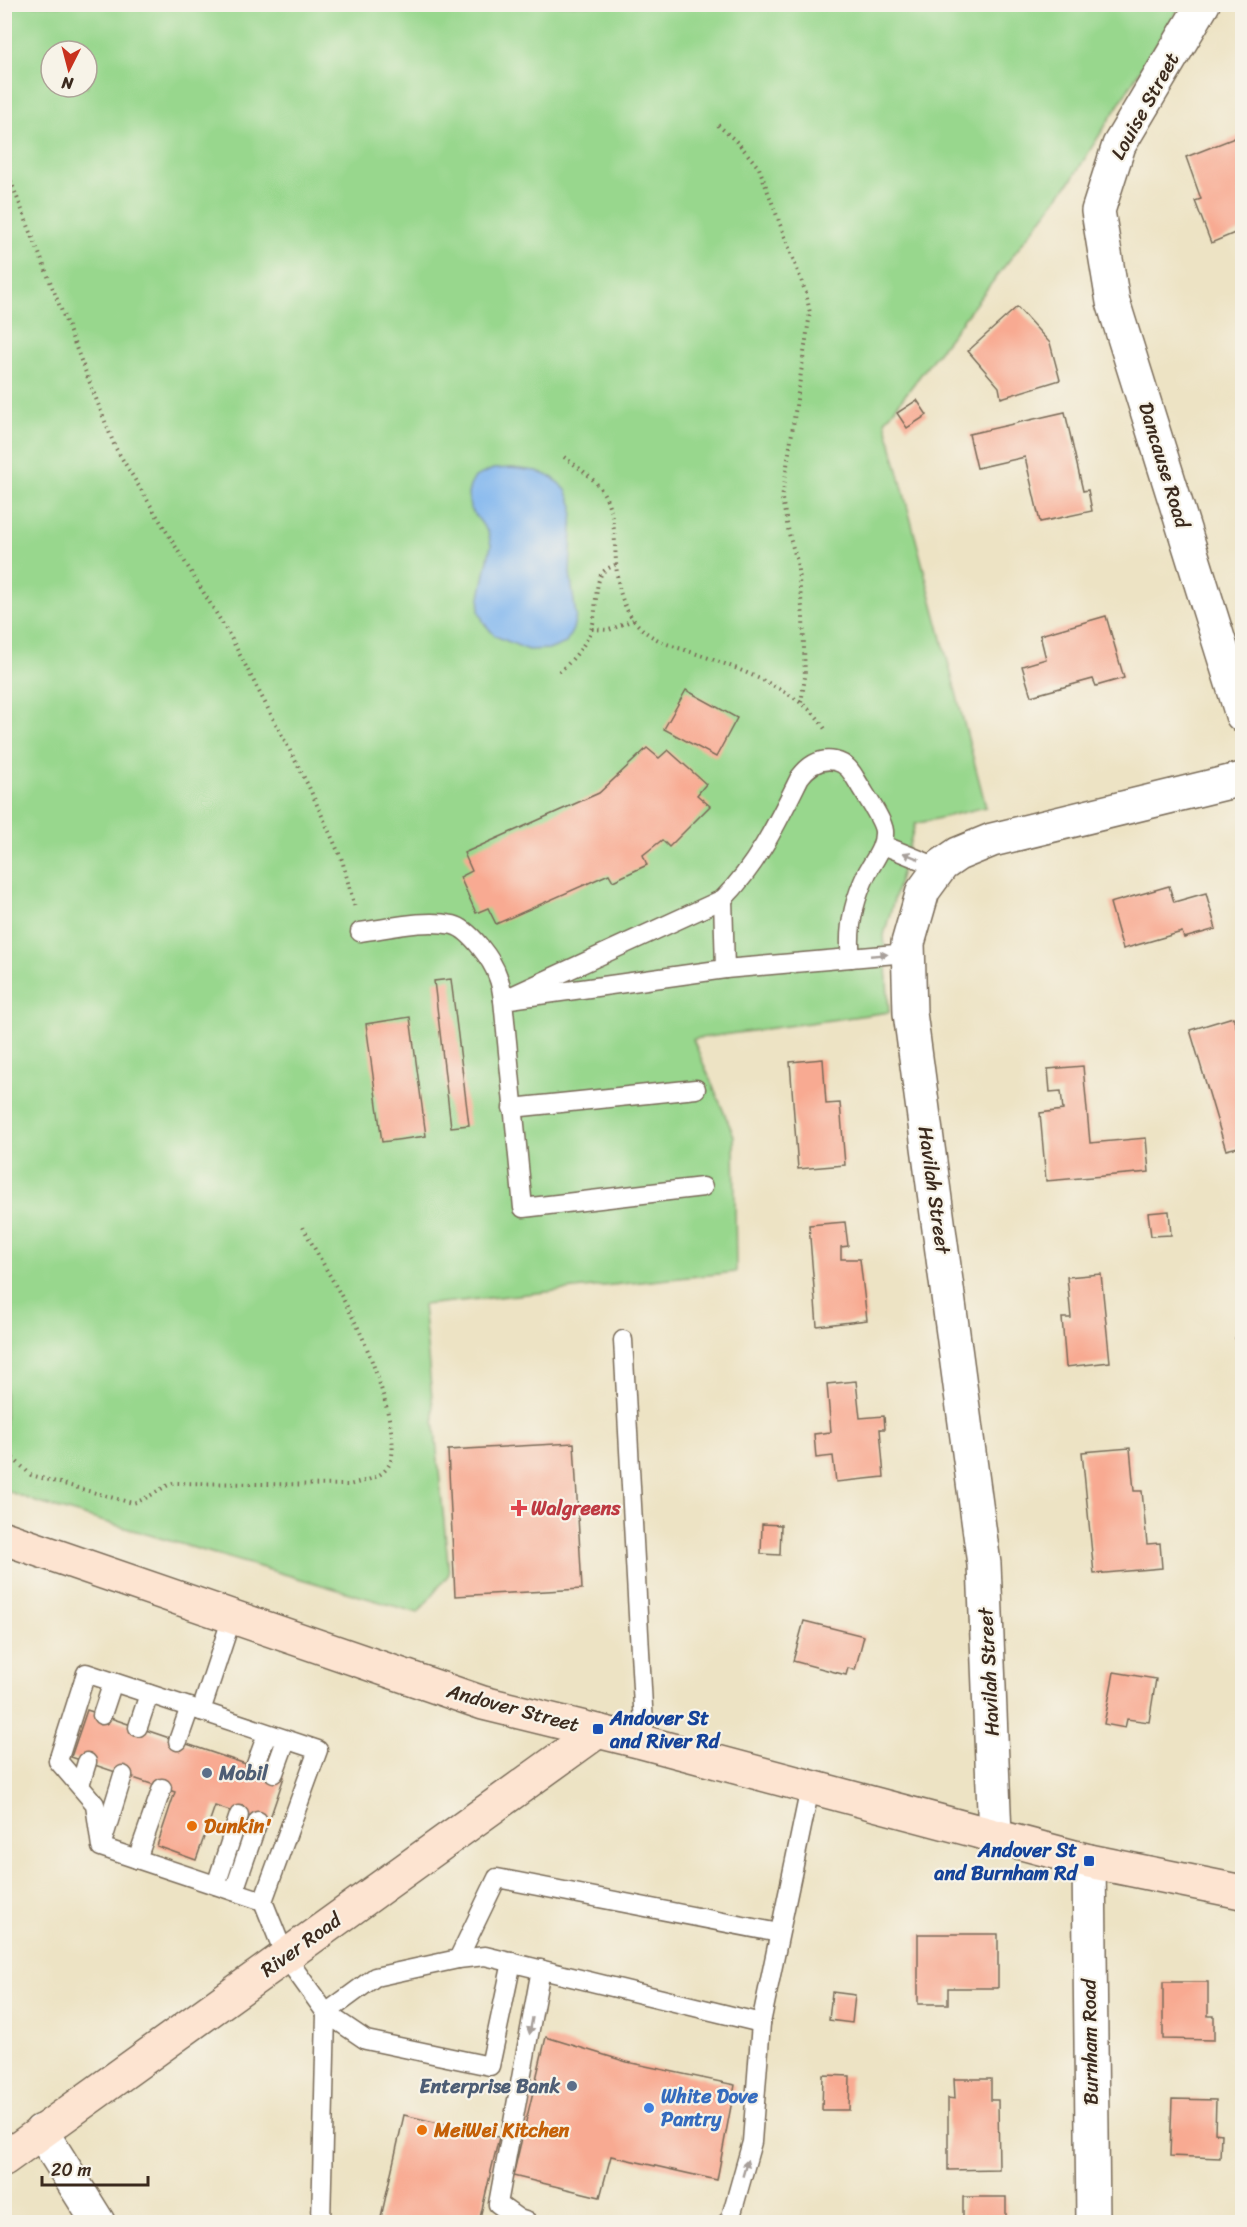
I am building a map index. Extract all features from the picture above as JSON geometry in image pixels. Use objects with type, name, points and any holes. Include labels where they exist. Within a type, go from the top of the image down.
[{"type":"main road","name":"Andover Street","points":[[4,1538],[483,1702],[1089,1861],[1242,1892]]},
{"type":"main road","name":"River Road","points":[[4,2159],[598,1731]]},
{"type":"street","name":"Louise Street","points":[[1098,211],[1119,145],[1203,4]]},
{"type":"street","name":"Dancause Road","points":[[1098,211],[1113,302],[1242,716]]},
{"type":"street","name":"Havilah Street","points":[[996,1835],[984,1564],[910,1013],[907,953],[915,915],[924,891],[940,868],[958,854],[992,840],[1242,779]]},
{"type":"street","name":"Burnham Road","points":[[1089,1861],[1093,2223]]},
{"type":"street","points":[[41,2132],[98,2223]]},
{"type":"lane","points":[[503,1000],[723,899],[741,881],[760,854],[800,777],[808,766],[820,762],[834,761],[848,766],[884,829],[883,845],[866,875],[853,911],[849,938],[851,958]]},
{"type":"lane","points":[[883,845],[940,868]]},
{"type":"lane","points":[[723,899],[725,969]]},
{"type":"lane","points":[[360,932],[431,923],[456,926],[475,941],[498,975],[503,1000],[523,1208],[703,1187]]},
{"type":"lane","points":[[503,1000],[725,969],[907,953]]},
{"type":"lane","points":[[512,1108],[696,1089]]},
{"type":"lane","points":[[623,1340],[645,1743]]},
{"type":"lane","points":[[178,1741],[195,1709],[232,1617]]},
{"type":"lane","points":[[101,1847],[95,1804],[58,1761],[86,1673],[318,1750],[263,1901],[285,1956],[326,2013],[366,2040],[490,2066],[512,1962]]},
{"type":"lane","points":[[102,1715],[113,1682]]},
{"type":"lane","points":[[138,1727],[149,1694]]},
{"type":"lane","points":[[255,1767],[267,1734]]},
{"type":"lane","points":[[274,1773],[286,1740]]},
{"type":"lane","points":[[80,1785],[87,1762]]},
{"type":"lane","points":[[101,1847],[123,1774]]},
{"type":"lane","points":[[137,1860],[162,1788]]},
{"type":"lane","points":[[727,2223],[730,2220],[752,2142],[761,2023],[810,1788]]},
{"type":"lane","points":[[216,1885],[239,1815]]},
{"type":"lane","points":[[234,1891],[258,1821]]},
{"type":"lane","points":[[101,1847],[263,1901]]},
{"type":"lane","points":[[458,1959],[497,1878],[779,1934]]},
{"type":"lane","points":[[326,2013],[375,1977],[458,1959],[485,1956],[761,2023]]},
{"type":"lane","points":[[528,2223],[498,2204],[541,1969]]},
{"type":"lane","points":[[321,2223],[326,2013]]},
{"type":"path","points":[[718,125],[739,144],[759,168],[806,293],[810,313],[782,499],[797,561],[805,677],[801,703]]},
{"type":"path","points":[[4,164],[115,447],[230,636],[309,787],[342,860],[360,932]]},
{"type":"path","points":[[564,457],[589,476],[604,494],[612,517],[619,590],[633,620],[641,629],[665,643],[727,664],[787,693],[815,715],[848,766]]},
{"type":"path","points":[[559,672],[573,660],[592,628],[599,579],[603,572],[615,565]]},
{"type":"path","points":[[592,628],[609,630],[633,620]]},
{"type":"path","points":[[4,1450],[31,1475],[132,1503],[143,1501],[162,1487],[173,1483],[349,1485],[381,1474],[389,1466],[393,1456],[391,1420],[355,1321],[303,1227]]},
{"type":"green space","points":[[4,5],[1181,5],[1072,179],[885,421],[986,807],[915,824],[884,935],[889,1012],[693,1039],[734,1136],[736,1272],[423,1305],[449,1574],[418,1613],[36,1502],[5,1490]]},
{"type":"water","points":[[512,468],[536,471],[553,478],[566,490],[573,506],[570,573],[576,616],[566,643],[551,649],[528,650],[495,636],[484,623],[479,611],[491,545],[488,532],[470,508],[468,494],[475,477],[493,469]]},
{"type":"building","points":[[1242,135],[1242,230],[1211,243],[1195,201],[1201,199],[1186,157]]},
{"type":"building","points":[[1017,307],[1050,343],[1060,380],[1001,398],[999,387],[968,351]]},
{"type":"building","points":[[917,400],[927,415],[907,428],[897,413]]},
{"type":"building","points":[[1065,412],[1083,491],[1088,490],[1092,511],[1040,522],[1025,457],[977,468],[969,434]]},
{"type":"building","points":[[1106,616],[1124,678],[1096,686],[1093,679],[1031,696],[1022,666],[1046,659],[1040,635]]},
{"type":"building","points":[[686,690],[737,718],[716,757],[664,729]]},
{"type":"building","points":[[647,748],[659,758],[668,750],[706,784],[697,795],[710,806],[669,847],[662,840],[643,855],[647,865],[613,881],[609,874],[496,924],[488,908],[476,913],[460,877],[472,871],[464,853],[599,793]]},
{"type":"building","points":[[1169,886],[1174,902],[1206,893],[1216,929],[1184,938],[1182,932],[1123,949],[1110,903]]},
{"type":"building","points":[[451,979],[469,1125],[451,1127],[434,981]]},
{"type":"building","points":[[410,1017],[426,1136],[382,1142],[366,1024]]},
{"type":"building","points":[[1233,1017],[1242,1040],[1242,1146],[1226,1150],[1190,1030]]},
{"type":"building","points":[[823,1059],[826,1104],[840,1103],[845,1165],[798,1169],[790,1062]]},
{"type":"building","points":[[1083,1066],[1090,1143],[1146,1138],[1149,1172],[1046,1181],[1040,1113],[1063,1110],[1061,1091],[1050,1092],[1048,1069]]},
{"type":"building","points":[[1169,1211],[1171,1235],[1151,1236],[1148,1213]]},
{"type":"building","points":[[845,1222],[848,1246],[841,1247],[841,1259],[860,1259],[867,1320],[817,1326],[809,1225]]},
{"type":"building","points":[[1101,1274],[1110,1362],[1066,1367],[1062,1318],[1071,1318],[1067,1277]]},
{"type":"building","points":[[1242,1336],[1242,1359],[1235,1338]]},
{"type":"building","points":[[856,1381],[860,1418],[884,1416],[885,1429],[880,1429],[884,1477],[836,1482],[833,1456],[816,1458],[814,1434],[831,1432],[827,1384]]},
{"type":"building","name":"Walgreens","points":[[574,1443],[582,1589],[455,1596],[448,1450]]},
{"type":"building","points":[[1130,1448],[1134,1491],[1142,1491],[1147,1544],[1160,1543],[1162,1568],[1094,1574],[1082,1452]]},
{"type":"building","points":[[762,1524],[781,1525],[780,1555],[761,1554]]},
{"type":"building","points":[[804,1621],[864,1636],[855,1670],[848,1668],[846,1675],[793,1661]]},
{"type":"building","points":[[1114,1672],[1156,1679],[1149,1722],[1127,1719],[1125,1728],[1104,1724]]},
{"type":"building","points":[[87,1710],[284,1777],[268,1824],[215,1806],[196,1860],[157,1846],[175,1792],[71,1757]]},
{"type":"building","points":[[918,1934],[998,1934],[998,1988],[948,1988],[948,2004],[918,2004]]},
{"type":"building","points":[[1163,1982],[1208,1982],[1208,2016],[1214,2016],[1214,2040],[1163,2039]]},
{"type":"building","points":[[832,1992],[855,1995],[852,2023],[829,2020]]},
{"type":"building","points":[[546,2037],[627,2062],[735,2085],[717,2180],[611,2156],[600,2197],[513,2176]]},
{"type":"building","points":[[823,2075],[850,2076],[849,2110],[822,2110]]},
{"type":"building","points":[[954,2079],[991,2079],[991,2100],[998,2100],[999,2169],[948,2170],[948,2098],[955,2099]]},
{"type":"building","points":[[1172,2099],[1216,2100],[1215,2133],[1221,2134],[1220,2158],[1170,2156]]},
{"type":"building","points":[[404,2115],[499,2137],[479,2222],[380,2222]]},
{"type":"building","points":[[963,2197],[1006,2197],[1006,2222],[963,2222]]},
{"type":"place","name":"Walgreens","points":[[519,1508]]},
{"type":"place","name":"Andover St and River Rd","points":[[598,1729]]},
{"type":"place","name":"Mobil","points":[[207,1773]]},
{"type":"place","name":"Dunkin'","points":[[192,1826]]},
{"type":"place","name":"Andover St and Burnham Rd","points":[[1089,1861]]},
{"type":"place","name":"Enterprise Bank","points":[[572,2086]]},
{"type":"place","name":"White Dove Pantry","points":[[649,2108]]},
{"type":"place","name":"MeiWei Kitchen","points":[[422,2130]]}]
